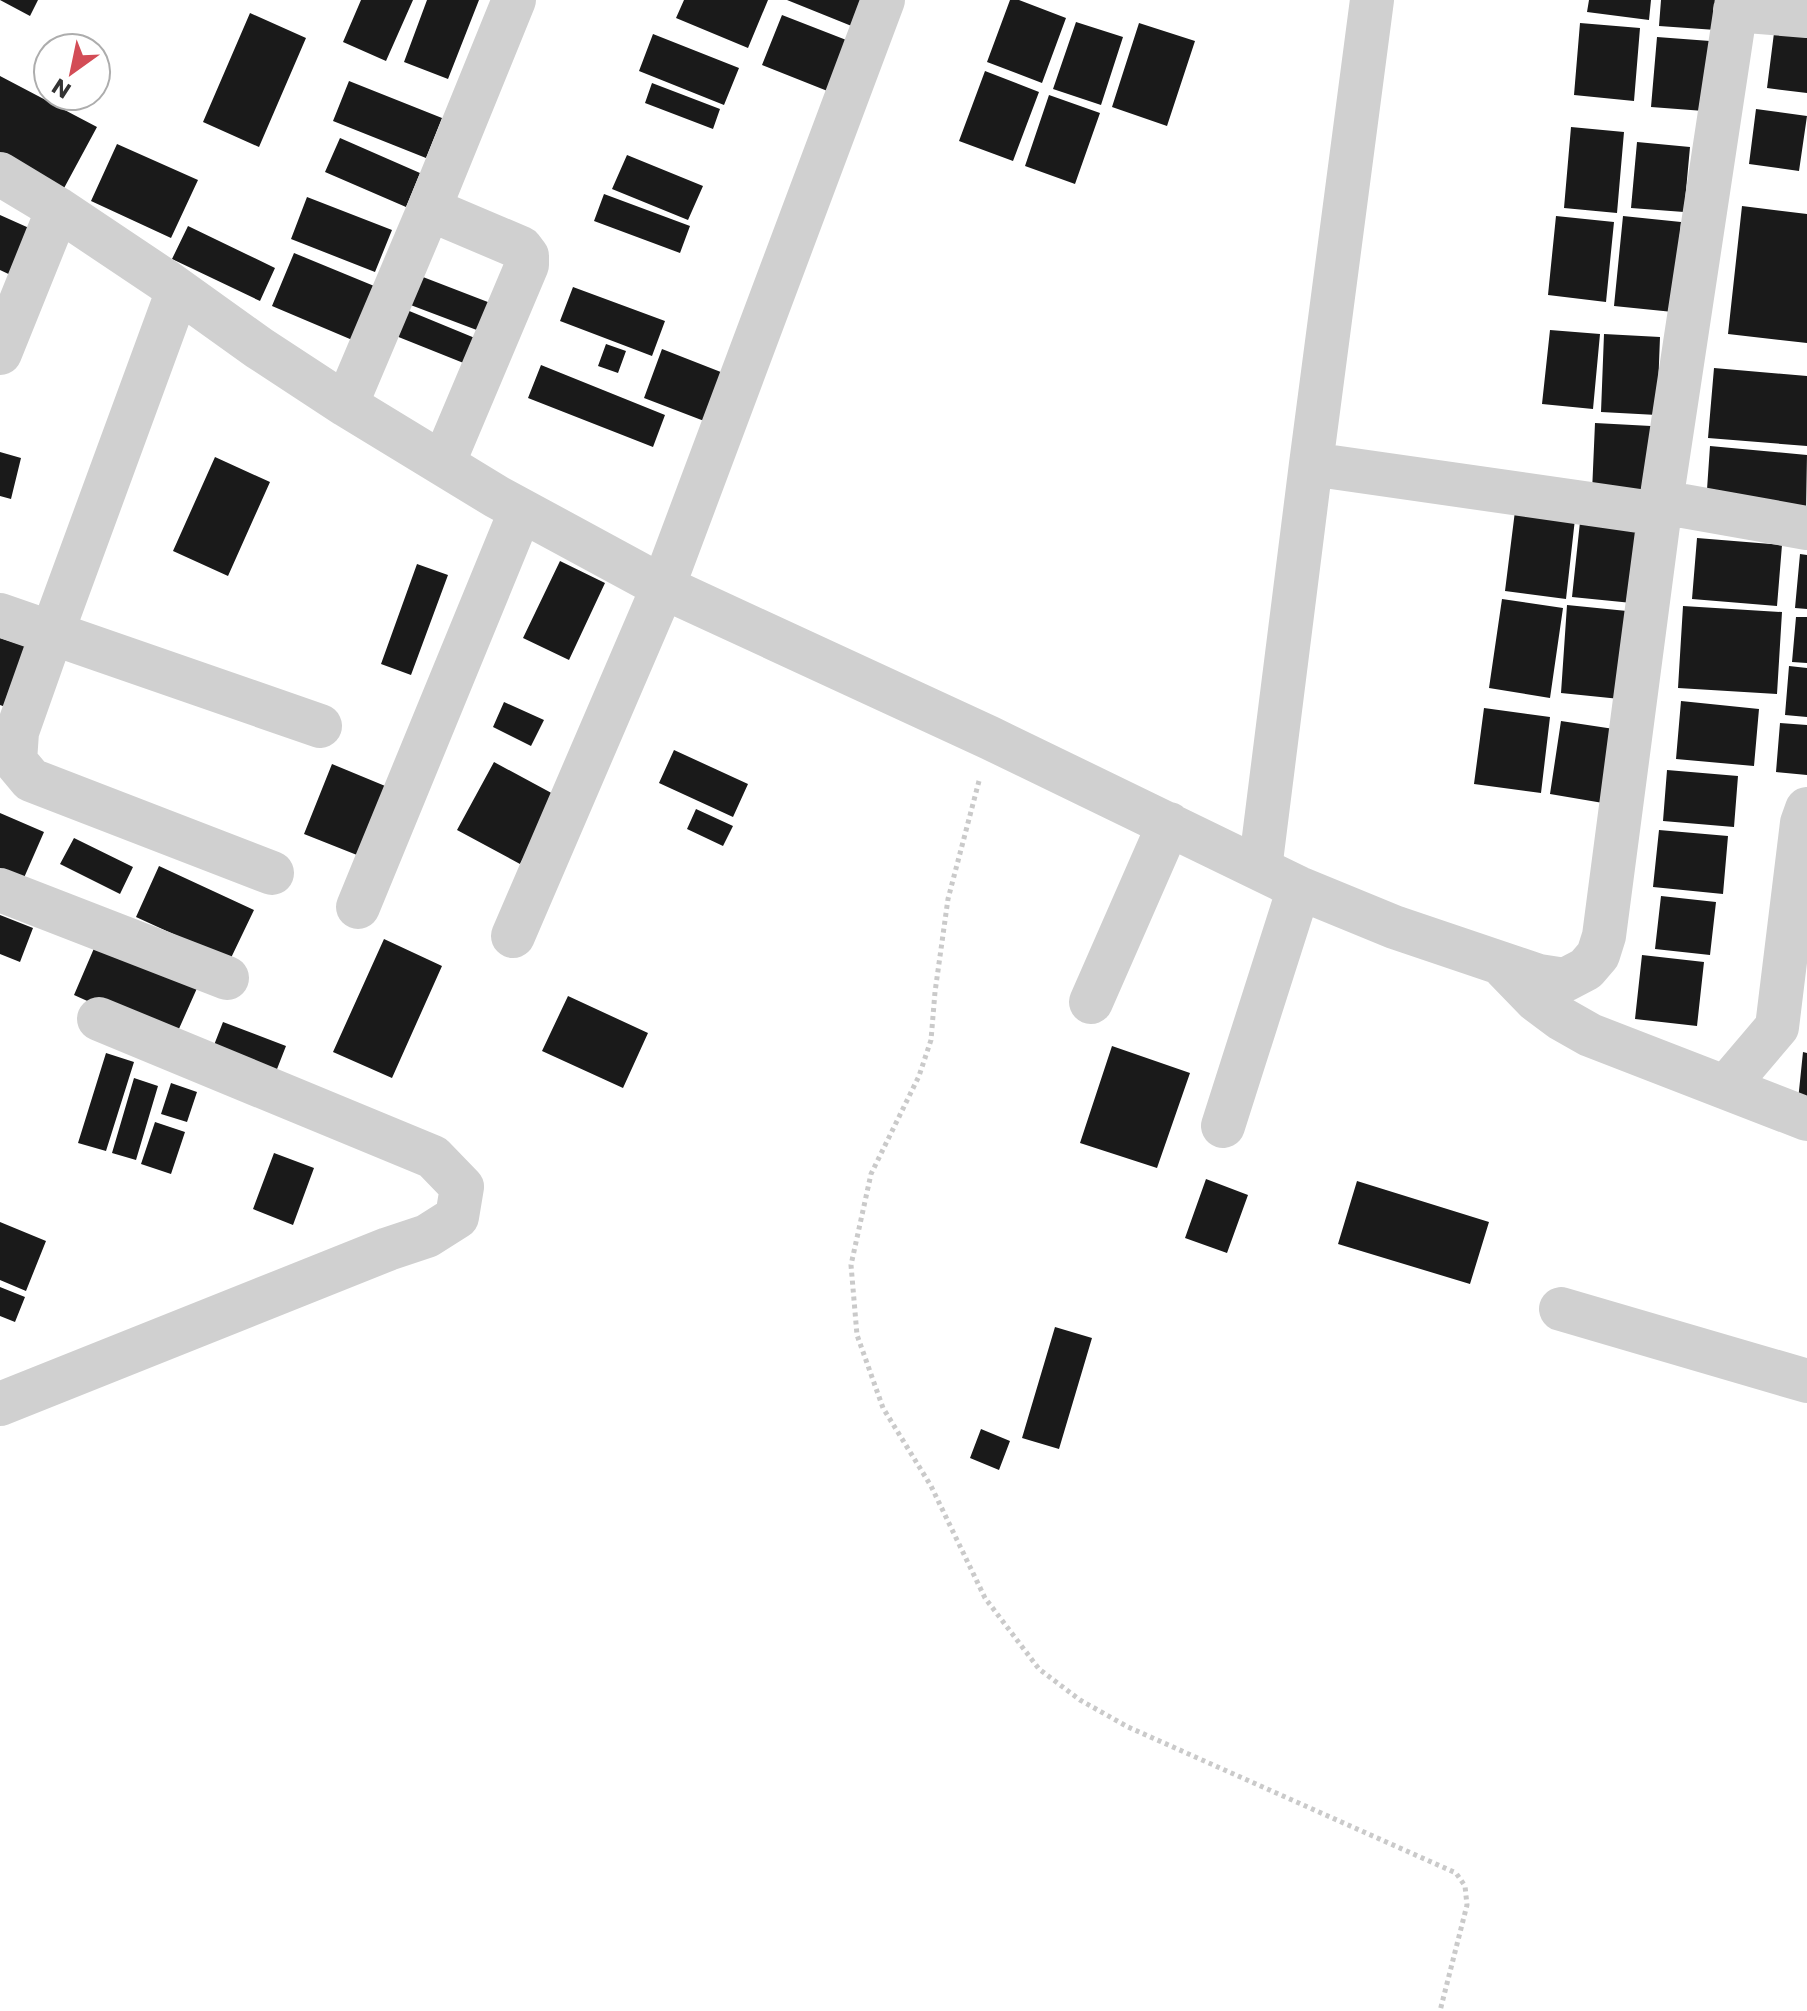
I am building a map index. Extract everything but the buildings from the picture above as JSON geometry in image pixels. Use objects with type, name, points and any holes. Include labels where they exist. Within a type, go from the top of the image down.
[{"type":"street","points":[[346,405],[514,0]]},
{"type":"street","points":[[513,936],[663,587],[883,0]]},
{"type":"street","points":[[1260,869],[1372,0]]},
{"type":"street","points":[[0,174],[58,209],[346,405],[521,510],[663,587],[990,738],[1299,888],[1394,927],[1539,976],[1565,980],[1586,969],[1598,955],[1604,936],[1660,508],[1736,5],[1807,16]]},
{"type":"street","points":[[0,353],[58,209]]},
{"type":"street","points":[[429,209],[521,248],[527,256],[527,265],[443,464]]},
{"type":"street","points":[[178,290],[17,732],[15,761],[31,780],[272,873]]},
{"type":"street","points":[[1311,464],[1807,528]]},
{"type":"street","points":[[358,907],[521,510]]},
{"type":"street","points":[[0,615],[320,726]]},
{"type":"street","points":[[1726,1087],[1777,1027],[1797,955],[1802,823],[1807,809]]},
{"type":"street","points":[[1091,1002],[1169,824]]},
{"type":"street","points":[[1223,1126],[1299,888]]},
{"type":"street","points":[[0,890],[227,978]]},
{"type":"street","points":[[1500,963],[1536,1000],[1590,1035],[1807,1119]]},
{"type":"street","points":[[0,1404],[427,1236],[457,1217],[462,1187],[433,1157],[99,1019]]},
{"type":"street","points":[[1561,1309],[1807,1381]]},
{"type":"path","points":[[990,738],[948,899],[931,1040],[919,1076],[871,1174],[851,1265],[857,1335],[883,1408],[931,1486],[985,1598],[1039,1669],[1080,1700],[1128,1727],[1456,1873],[1465,1886],[1467,1905],[1440,2011]]}]
